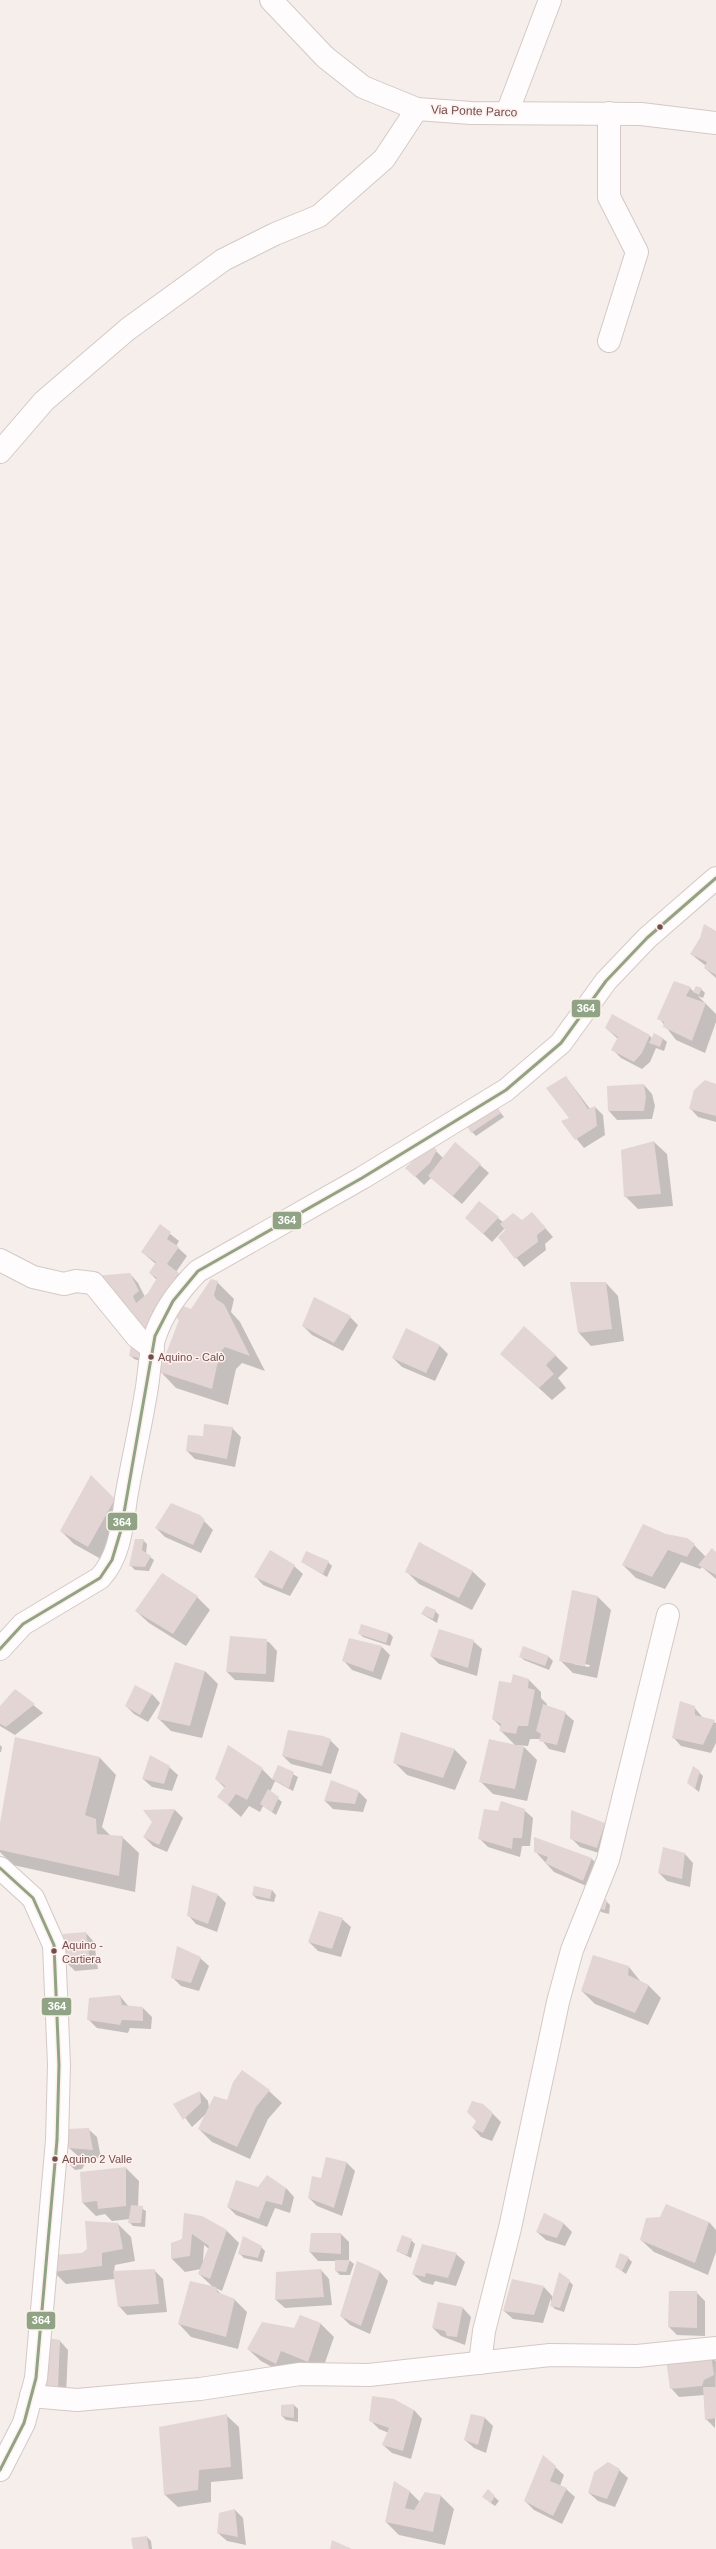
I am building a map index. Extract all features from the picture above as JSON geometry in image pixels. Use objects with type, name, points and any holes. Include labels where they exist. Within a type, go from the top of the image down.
[{"type":"street","name":"Via Ponte Parco","points":[[271,0],[325,57],[363,87],[417,109],[507,113],[641,114],[716,122]]},
{"type":"street","points":[[507,113],[550,0]]},
{"type":"street","points":[[0,452],[44,401],[128,329],[224,260],[275,234],[319,216],[384,159],[417,109]]},
{"type":"street","points":[[609,113],[609,198],[637,252],[609,341]]},
{"type":"street","points":[[0,1649],[23,1624],[100,1578],[109,1568],[116,1554],[122,1524],[154,1338],[165,1312],[180,1290],[198,1271],[362,1178],[506,1090],[561,1044],[606,981],[647,938],[716,878]]},
{"type":"street","points":[[0,1260],[33,1277],[64,1284],[76,1281],[93,1283],[136,1337],[153,1349]]},
{"type":"street","points":[[480,2363],[484,2331],[510,2228],[558,2002],[572,1950],[608,1860],[668,1615]]},
{"type":"street","points":[[0,1868],[33,1898],[54,1945],[59,2065],[57,2140],[36,2378],[24,2423],[7,2444],[0,2470]]},
{"type":"street","points":[[31,2396],[77,2400],[200,2389],[276,2376],[369,2375],[550,2355],[637,2356],[716,2348]]},
{"type":"building","points":[[704,924],[716,931],[716,975],[704,968],[707,962],[690,954],[700,938]]},
{"type":"building","points":[[674,981],[691,987],[686,996],[706,1003],[692,1041],[663,1027],[664,1022],[657,1019]]},
{"type":"building","points":[[696,986],[702,988],[699,995],[693,992]]},
{"type":"building","points":[[612,1014],[650,1035],[642,1053],[634,1062],[611,1050],[618,1037],[605,1028]]},
{"type":"building","points":[[654,1033],[663,1038],[660,1047],[649,1043]]},
{"type":"building","points":[[566,1076],[588,1109],[595,1106],[597,1126],[575,1140],[561,1121],[569,1118],[546,1088]]},
{"type":"building","points":[[705,1080],[716,1084],[716,1116],[689,1109],[694,1090]]},
{"type":"building","points":[[644,1084],[646,1097],[644,1111],[608,1111],[607,1086]]},
{"type":"building","points":[[496,1105],[501,1113],[471,1133],[466,1124]]},
{"type":"building","points":[[654,1141],[661,1194],[624,1197],[621,1150]]},
{"type":"building","points":[[455,1142],[481,1164],[453,1196],[428,1176]]},
{"type":"building","points":[[431,1145],[437,1150],[430,1163],[415,1177],[405,1168]]},
{"type":"building","points":[[479,1201],[499,1217],[483,1234],[465,1218]]},
{"type":"building","points":[[532,1212],[546,1228],[537,1235],[538,1242],[515,1259],[498,1237],[505,1230],[500,1224],[513,1213],[522,1220]]},
{"type":"building","points":[[160,1224],[171,1232],[167,1239],[179,1247],[167,1264],[179,1273],[152,1312],[153,1320],[138,1335],[95,1276],[130,1273],[139,1291],[133,1296],[136,1303],[148,1293],[157,1278],[149,1273],[156,1262],[141,1252]]},
{"type":"building","points":[[211,1279],[218,1281],[214,1295],[216,1299],[224,1304],[250,1356],[225,1347],[220,1352],[212,1389],[159,1372],[179,1320],[175,1317],[180,1305],[191,1309]]},
{"type":"building","points":[[570,1282],[606,1282],[612,1329],[578,1333]]},
{"type":"building","points":[[314,1297],[351,1316],[334,1343],[302,1326]]},
{"type":"building","points":[[524,1326],[556,1355],[546,1365],[554,1374],[539,1388],[500,1354]]},
{"type":"building","points":[[406,1328],[440,1345],[426,1373],[392,1358]]},
{"type":"building","points":[[132,1341],[143,1344],[139,1358],[129,1356]]},
{"type":"building","points":[[204,1424],[233,1427],[227,1459],[186,1451],[188,1435],[203,1436]]},
{"type":"building","points":[[91,1475],[115,1499],[88,1547],[60,1531]]},
{"type":"building","points":[[171,1503],[200,1515],[205,1520],[193,1545],[155,1528]]},
{"type":"building","points":[[643,1524],[666,1534],[687,1538],[695,1544],[687,1557],[668,1550],[652,1577],[622,1565]]},
{"type":"building","points":[[135,1539],[144,1539],[142,1550],[151,1556],[145,1567],[129,1566]]},
{"type":"building","points":[[419,1542],[473,1571],[459,1598],[405,1572]]},
{"type":"building","points":[[712,1548],[716,1552],[716,1575],[698,1565]]},
{"type":"building","points":[[270,1550],[295,1565],[282,1589],[254,1577]]},
{"type":"building","points":[[306,1551],[329,1561],[323,1574],[301,1562]]},
{"type":"building","points":[[162,1573],[198,1596],[173,1634],[135,1611]]},
{"type":"building","points":[[572,1590],[598,1596],[585,1666],[559,1661]]},
{"type":"building","points":[[426,1606],[436,1610],[433,1619],[421,1614]]},
{"type":"building","points":[[361,1624],[389,1633],[386,1643],[358,1634]]},
{"type":"building","points":[[439,1629],[474,1640],[468,1668],[430,1656]]},
{"type":"building","points":[[230,1636],[267,1639],[266,1674],[226,1672]]},
{"type":"building","points":[[349,1638],[382,1646],[373,1672],[342,1661]]},
{"type":"building","points":[[523,1646],[549,1656],[545,1666],[519,1657]]},
{"type":"building","points":[[175,1662],[205,1671],[190,1726],[157,1719]]},
{"type":"building","points":[[513,1674],[529,1679],[528,1688],[535,1690],[528,1726],[518,1726],[516,1734],[499,1731],[501,1724],[492,1719],[499,1681],[511,1683]]},
{"type":"building","points":[[135,1685],[152,1694],[140,1715],[125,1706]]},
{"type":"building","points":[[15,1689],[35,1704],[6,1727],[0,1724],[0,1706]]},
{"type":"building","points":[[680,1701],[695,1706],[695,1715],[715,1720],[703,1745],[672,1738]]},
{"type":"building","points":[[543,1704],[566,1712],[557,1745],[539,1741],[541,1734],[536,1731]]},
{"type":"building","points":[[288,1730],[323,1736],[331,1739],[322,1766],[282,1756]]},
{"type":"building","points":[[401,1732],[455,1749],[443,1778],[393,1763]]},
{"type":"building","points":[[15,1737],[100,1757],[85,1815],[96,1819],[97,1834],[123,1836],[119,1876],[0,1850],[0,1823]]},
{"type":"building","points":[[489,1739],[524,1747],[515,1789],[479,1782]]},
{"type":"building","points":[[228,1745],[263,1768],[247,1800],[236,1794],[228,1805],[217,1797],[225,1786],[215,1779]]},
{"type":"building","points":[[150,1755],[170,1766],[164,1784],[142,1779]]},
{"type":"building","points":[[278,1765],[294,1772],[289,1788],[272,1779]]},
{"type":"building","points":[[693,1766],[700,1771],[695,1789],[687,1783]]},
{"type":"building","points":[[331,1780],[359,1791],[355,1804],[324,1801]]},
{"type":"building","points":[[268,1789],[279,1797],[272,1812],[260,1804]]},
{"type":"building","points":[[501,1801],[525,1809],[522,1838],[513,1838],[512,1849],[478,1839],[484,1809],[498,1811]]},
{"type":"building","points":[[175,1809],[159,1845],[143,1837],[152,1822],[143,1810]]},
{"type":"building","points":[[571,1810],[605,1823],[597,1848],[570,1839]]},
{"type":"building","points":[[534,1837],[592,1858],[583,1881],[545,1863],[548,1857],[534,1852]]},
{"type":"building","points":[[663,1847],[685,1853],[682,1879],[658,1873]]},
{"type":"building","points":[[192,1885],[218,1894],[208,1924],[187,1916]]},
{"type":"building","points":[[254,1886],[272,1890],[270,1899],[252,1895]]},
{"type":"building","points":[[599,1898],[607,1900],[605,1910],[596,1908]]},
{"type":"building","points":[[319,1911],[343,1918],[332,1949],[308,1942]]},
{"type":"building","points":[[86,1932],[90,1961],[66,1963],[63,1934]]},
{"type":"building","points":[[177,1946],[201,1957],[191,1983],[171,1978]]},
{"type":"building","points":[[593,1955],[629,1966],[628,1975],[649,1985],[635,2013],[581,1991]]},
{"type":"building","points":[[120,1995],[122,2005],[143,2007],[143,2021],[122,2020],[120,2025],[87,2020],[89,1998]]},
{"type":"building","points":[[242,2070],[270,2090],[256,2107],[237,2147],[198,2129],[214,2096],[227,2100],[233,2082]]},
{"type":"building","points":[[200,2091],[201,2103],[183,2120],[173,2104]]},
{"type":"building","points":[[472,2101],[483,2104],[493,2113],[483,2133],[472,2128],[476,2121],[467,2112]]},
{"type":"building","points":[[89,2128],[93,2150],[68,2148],[68,2129]]},
{"type":"building","points":[[68,2157],[82,2158],[78,2165],[70,2166]]},
{"type":"building","points":[[326,2157],[347,2162],[334,2208],[308,2198],[312,2176],[321,2178]]},
{"type":"building","points":[[126,2167],[126,2206],[98,2209],[97,2201],[82,2203],[80,2172]]},
{"type":"building","points":[[267,2175],[286,2188],[282,2205],[266,2201],[259,2219],[227,2207],[236,2180],[258,2187]]},
{"type":"building","points":[[666,2204],[709,2222],[695,2263],[640,2240],[646,2218],[660,2217]]},
{"type":"building","points":[[131,2205],[143,2206],[141,2223],[128,2223]]},
{"type":"building","points":[[184,2213],[202,2216],[227,2230],[210,2279],[198,2274],[209,2246],[192,2234],[190,2256],[171,2259],[171,2243],[182,2239]]},
{"type":"building","points":[[544,2213],[564,2223],[557,2238],[536,2232]]},
{"type":"building","points":[[85,2221],[118,2223],[123,2249],[102,2253],[102,2266],[53,2272],[53,2255],[82,2253],[87,2249]]},
{"type":"building","points":[[311,2233],[341,2233],[341,2254],[309,2252]]},
{"type":"building","points":[[402,2235],[412,2239],[407,2255],[396,2251]]},
{"type":"building","points":[[243,2236],[262,2246],[258,2258],[238,2254]]},
{"type":"building","points":[[422,2244],[457,2253],[448,2278],[426,2273],[425,2277],[412,2274]]},
{"type":"building","points":[[620,2253],[629,2257],[622,2271],[615,2267]]},
{"type":"building","points":[[335,2260],[350,2260],[346,2272],[335,2271]]},
{"type":"building","points":[[357,2261],[380,2271],[361,2326],[340,2316]]},
{"type":"building","points":[[155,2269],[159,2304],[118,2307],[113,2271]]},
{"type":"building","points":[[321,2269],[324,2297],[275,2300],[276,2272]]},
{"type":"building","points":[[559,2272],[570,2280],[560,2308],[550,2306]]},
{"type":"building","points":[[512,2279],[544,2286],[534,2315],[503,2311]]},
{"type":"building","points":[[190,2281],[216,2287],[217,2292],[235,2299],[226,2337],[178,2324]]},
{"type":"building","points":[[669,2291],[697,2291],[697,2328],[668,2327]]},
{"type":"building","points":[[438,2302],[463,2307],[457,2337],[447,2336],[445,2331],[432,2328]]},
{"type":"building","points":[[300,2315],[321,2323],[308,2362],[281,2351],[276,2364],[247,2349],[262,2322],[294,2328]]},
{"type":"building","points":[[44,2337],[60,2340],[58,2388],[44,2386]]},
{"type":"building","points":[[711,2355],[714,2375],[704,2380],[702,2386],[670,2389],[666,2359]]},
{"type":"building","points":[[703,2387],[716,2387],[716,2418],[705,2420]]},
{"type":"building","points":[[372,2396],[394,2399],[414,2410],[403,2451],[382,2445],[389,2428],[369,2421]]},
{"type":"building","points":[[294,2404],[294,2418],[281,2416],[281,2405]]},
{"type":"building","points":[[227,2414],[231,2467],[199,2470],[198,2490],[164,2495],[159,2427]]},
{"type":"building","points":[[471,2414],[485,2417],[478,2445],[464,2440]]},
{"type":"building","points":[[543,2455],[556,2466],[550,2481],[567,2488],[553,2516],[524,2501]]},
{"type":"building","points":[[608,2462],[620,2469],[607,2499],[588,2493],[594,2472]]},
{"type":"building","points":[[394,2481],[410,2491],[405,2508],[414,2510],[425,2492],[441,2495],[433,2532],[385,2522]]},
{"type":"building","points":[[488,2489],[495,2496],[491,2503],[482,2497]]},
{"type":"building","points":[[235,2509],[238,2537],[217,2533],[219,2513]]},
{"type":"building","points":[[147,2536],[149,2549],[133,2549],[131,2538]]},
{"type":"building","points":[[332,2540],[352,2549],[330,2549]]},
{"type":"transit line","name":"364","points":[[0,1649],[23,1624],[100,1578],[112,1560],[121,1530],[155,1336],[173,1301],[198,1271],[362,1178],[506,1090],[561,1043],[606,981],[647,938],[716,878]]},
{"type":"transit line","name":"364","points":[[0,1868],[33,1898],[54,1945],[59,2065],[57,2140],[36,2378],[24,2423],[0,2470]]},
{"type":"place","name":"Aquino - Calò","points":[[151,1357]]},
{"type":"place","name":"Aquino - Cartiera","points":[[54,1951]]},
{"type":"place","name":"Aquino 2 Valle","points":[[55,2159]]}]
